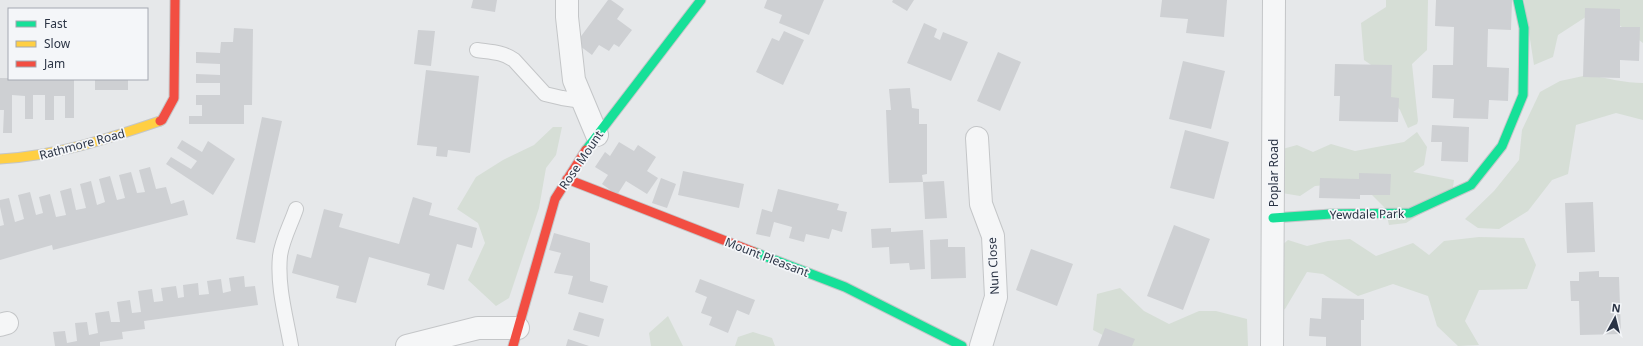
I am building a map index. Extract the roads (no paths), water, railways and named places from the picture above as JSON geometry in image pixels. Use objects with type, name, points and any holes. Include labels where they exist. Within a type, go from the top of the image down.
[{"type":"street","name":"Rathmore Road","points":[[0,159],[37,157],[118,136],[162,120],[174,98],[175,0]]},
{"type":"street","points":[[567,0],[567,17],[574,80],[597,136]]},
{"type":"street","name":"Rose Mount","points":[[515,337],[555,199],[580,158],[701,0]]},
{"type":"street","name":"Poplar Road","points":[[1272,346],[1274,0]]},
{"type":"street","name":"Yewdale Park","points":[[1273,218],[1331,214],[1410,214],[1472,185],[1502,146],[1523,95],[1524,28],[1518,0]]},
{"type":"street","name":"Nun Close","points":[[977,138],[981,204],[994,236],[996,296],[981,346]]},
{"type":"street","name":"Mount Pleasant","points":[[567,179],[845,287],[962,346]]},
{"type":"street","points":[[407,346],[478,328],[515,337]]},
{"type":"lane","points":[[477,50],[509,56],[545,94],[582,101]]},
{"type":"lane","points":[[291,346],[280,283],[280,256],[296,209]]}]
